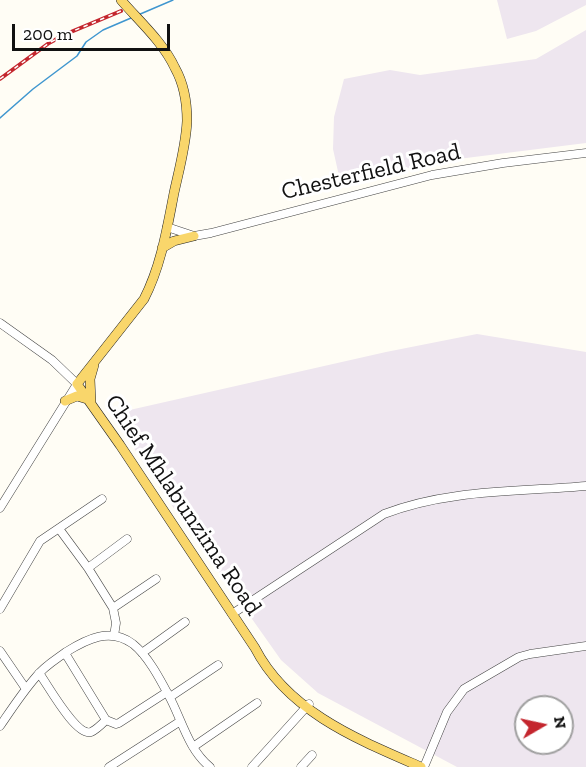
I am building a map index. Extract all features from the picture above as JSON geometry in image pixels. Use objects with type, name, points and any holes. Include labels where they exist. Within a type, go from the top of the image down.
[{"type":"main road","points":[[77,384],[144,299],[156,272],[184,150],[187,123],[185,97],[176,68],[165,50],[120,0]]},
{"type":"main road","points":[[162,248],[174,241],[194,236]]},
{"type":"main road","points":[[92,402],[90,379],[96,357]]},
{"type":"main road","name":"Chief Mhlabunzima Road","points":[[77,384],[92,402],[255,648],[281,677],[308,705],[355,737],[422,767]]},
{"type":"main road","points":[[65,401],[77,396],[92,402]]},
{"type":"street","name":"Chesterfield Road","points":[[168,227],[194,236],[222,231],[432,175],[503,163],[586,153]]},
{"type":"street","points":[[0,323],[52,360],[77,384],[0,508]]},
{"type":"street","points":[[232,614],[384,514],[402,507],[430,499],[457,495],[586,486]]},
{"type":"street","points":[[0,609],[37,546],[102,499]]},
{"type":"street","points":[[60,530],[88,568],[113,608],[116,623],[114,636]]},
{"type":"street","points":[[88,568],[127,539]]},
{"type":"street","points":[[113,608],[156,579]]},
{"type":"street","points":[[142,653],[185,622]]},
{"type":"street","points":[[0,726],[39,673],[65,653],[93,637],[114,636],[132,644],[142,653],[168,695],[179,722],[204,766]]},
{"type":"street","points":[[422,767],[447,712],[464,689],[519,657],[586,646]]},
{"type":"street","points":[[0,651],[26,689]]},
{"type":"street","points":[[65,653],[106,720],[117,724],[218,664]]},
{"type":"street","points":[[39,673],[73,723],[81,730],[92,732],[106,720]]},
{"type":"street","points":[[193,747],[257,704]]},
{"type":"street","points":[[252,767],[308,705]]},
{"type":"street","points":[[109,767],[179,722]]},
{"type":"street","points":[[302,767],[312,755]]},
{"type":"shaded area","points":[[497,0],[586,0],[586,5],[536,31],[507,39]]},
{"type":"shaded area","points":[[586,30],[586,143],[426,163],[356,183],[339,176],[333,149],[334,117],[344,79],[390,70],[420,75],[536,59]]},
{"type":"shaded area","points":[[477,334],[586,352],[586,767],[457,767],[318,693],[281,660],[161,490],[112,414],[386,352]]},
{"type":"waterway","points":[[138,15],[173,0]]},
{"type":"waterway","points":[[0,118],[33,89],[77,56],[86,42],[103,30],[131,18]]},
{"type":"railway","points":[[0,79],[49,43],[121,11]]}]
